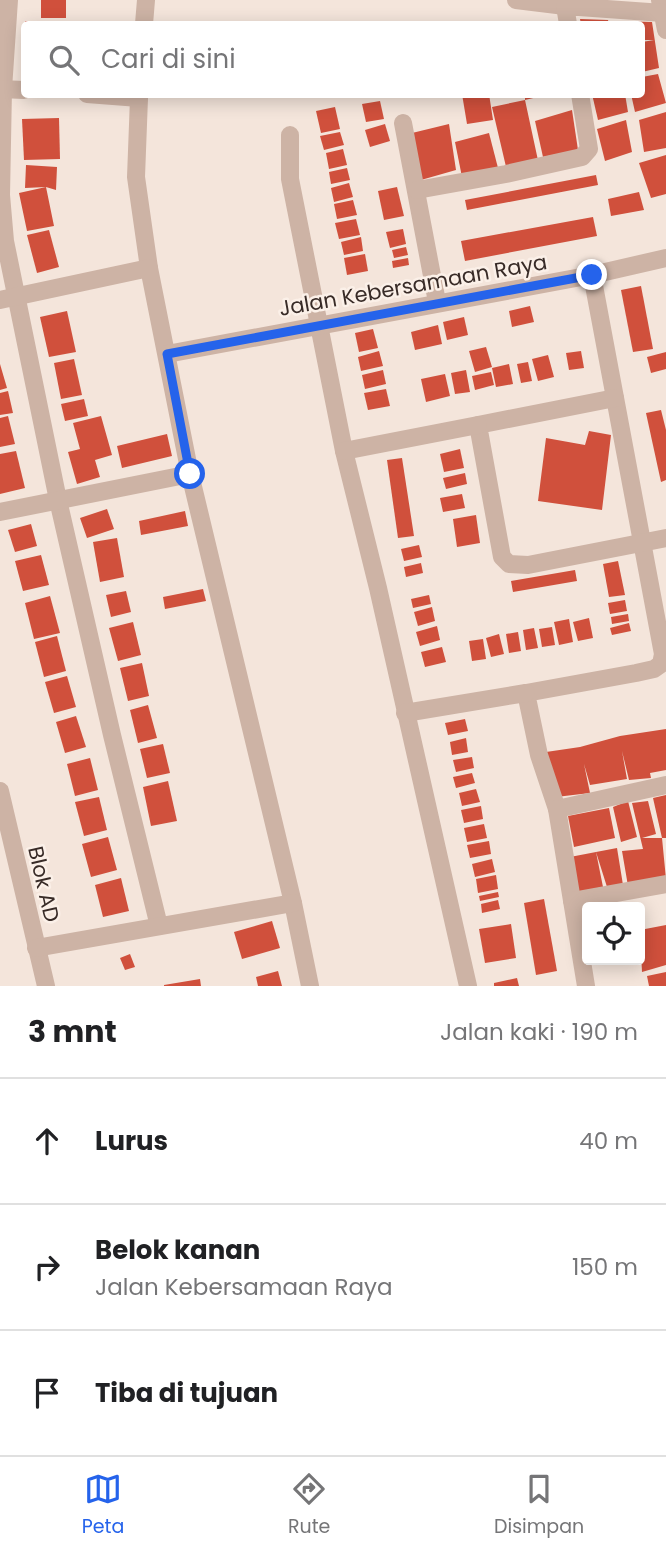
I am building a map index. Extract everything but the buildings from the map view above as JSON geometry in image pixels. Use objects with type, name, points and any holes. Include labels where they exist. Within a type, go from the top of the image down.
[{"type":"street","points":[[9,0],[1,89],[2,215],[8,298],[159,926]]},
{"type":"street","points":[[144,21],[146,0]]},
{"type":"street","points":[[516,0],[663,14]]},
{"type":"street","points":[[565,6],[568,21]]},
{"type":"street","points":[[1,89],[21,90]]},
{"type":"street","points":[[139,98],[136,177],[149,268],[190,474],[293,903],[310,986]]},
{"type":"street","points":[[417,190],[582,158],[589,149],[581,98]]},
{"type":"street","points":[[402,123],[437,302]]},
{"type":"street","points":[[290,135],[290,179],[344,451],[468,986]]},
{"type":"street","name":"Jalan Kebersamaan Raya","points":[[167,354],[592,275],[666,258]]},
{"type":"street","points":[[8,298],[149,268]]},
{"type":"street","points":[[405,713],[636,673],[654,669],[661,664],[663,654],[592,275]]},
{"type":"street","points":[[344,451],[615,398]]},
{"type":"street","points":[[478,425],[502,557],[509,564],[528,565],[666,538]]},
{"type":"street","points":[[0,512],[190,474]]},
{"type":"street","points":[[526,693],[539,755],[556,809],[586,986]]},
{"type":"street","points":[[556,809],[666,785]]},
{"type":"street","name":"Blok AD","points":[[0,791],[46,986]]},
{"type":"street","points":[[572,901],[666,884]]},
{"type":"street","points":[[36,948],[293,903]]},
{"type":"route","points":[[190,474],[167,354],[592,275]]}]
